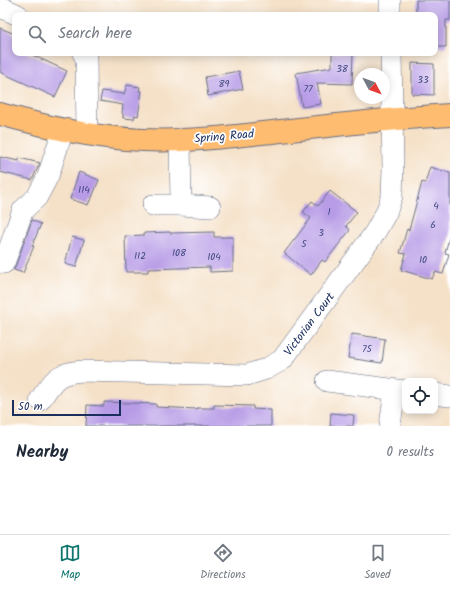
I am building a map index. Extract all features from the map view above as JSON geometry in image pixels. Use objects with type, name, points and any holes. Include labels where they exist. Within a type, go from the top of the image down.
[{"type":"main road","name":"Spring Road","points":[[0,114],[64,130],[143,140],[210,139],[392,119],[450,115]]},
{"type":"street","points":[[390,0],[390,12]]},
{"type":"street","points":[[0,7],[12,12]]},
{"type":"street","points":[[85,56],[87,134]]},
{"type":"street","name":"Victorian Court","points":[[40,400],[55,379],[67,372],[90,371],[247,375],[266,369],[282,360],[374,234],[386,213],[392,196],[393,168],[391,56]]},
{"type":"street","points":[[4,264],[23,210],[37,196],[48,176],[64,130]]},
{"type":"street","points":[[180,139],[181,205]]},
{"type":"street","points":[[153,205],[181,205],[210,208]]},
{"type":"street","points":[[327,381],[400,390],[390,426]]},
{"type":"street","points":[[438,394],[450,396]]},
{"type":"building","points":[[416,0],[450,0],[450,20],[446,20],[446,47],[438,47],[438,12],[416,12]]},
{"type":"building","points":[[0,28],[12,33],[12,56],[34,56],[67,71],[55,97],[0,72]]},
{"type":"building","points":[[332,56],[353,56],[352,84],[317,83],[321,104],[302,107],[296,73],[332,67]]},
{"type":"building","points":[[412,63],[434,64],[434,95],[412,94]]},
{"type":"building","points":[[239,71],[243,89],[208,96],[205,77]]},
{"type":"building","points":[[127,85],[140,87],[139,91],[142,91],[138,116],[135,115],[134,119],[123,118],[123,105],[100,101],[102,91],[124,94]]},
{"type":"building","points":[[0,157],[19,161],[19,158],[40,163],[32,180],[0,172]]},
{"type":"building","points":[[430,167],[450,173],[450,234],[445,253],[449,254],[443,274],[435,272],[432,279],[401,270],[406,254],[400,253],[407,229],[409,230],[422,182],[425,183]]},
{"type":"building","points":[[79,172],[99,180],[88,205],[70,199]]},
{"type":"building","points":[[330,191],[357,212],[346,226],[350,230],[325,262],[322,260],[311,275],[284,253],[311,218],[303,212],[312,201],[318,206]]},
{"type":"building","points":[[32,220],[41,224],[23,273],[14,270]]},
{"type":"building","points":[[214,232],[214,237],[233,237],[233,271],[210,272],[210,267],[148,269],[148,272],[126,272],[125,236],[144,235],[144,233]]},
{"type":"building","points":[[72,237],[84,240],[76,267],[65,264]]},
{"type":"building","points":[[352,334],[385,339],[382,363],[348,358]]},
{"type":"building","points":[[104,402],[156,404],[156,407],[197,409],[214,408],[214,405],[253,406],[253,409],[271,410],[271,426],[86,426],[87,405],[104,406]]},
{"type":"building","points":[[331,413],[354,415],[353,426],[330,426]]}]
